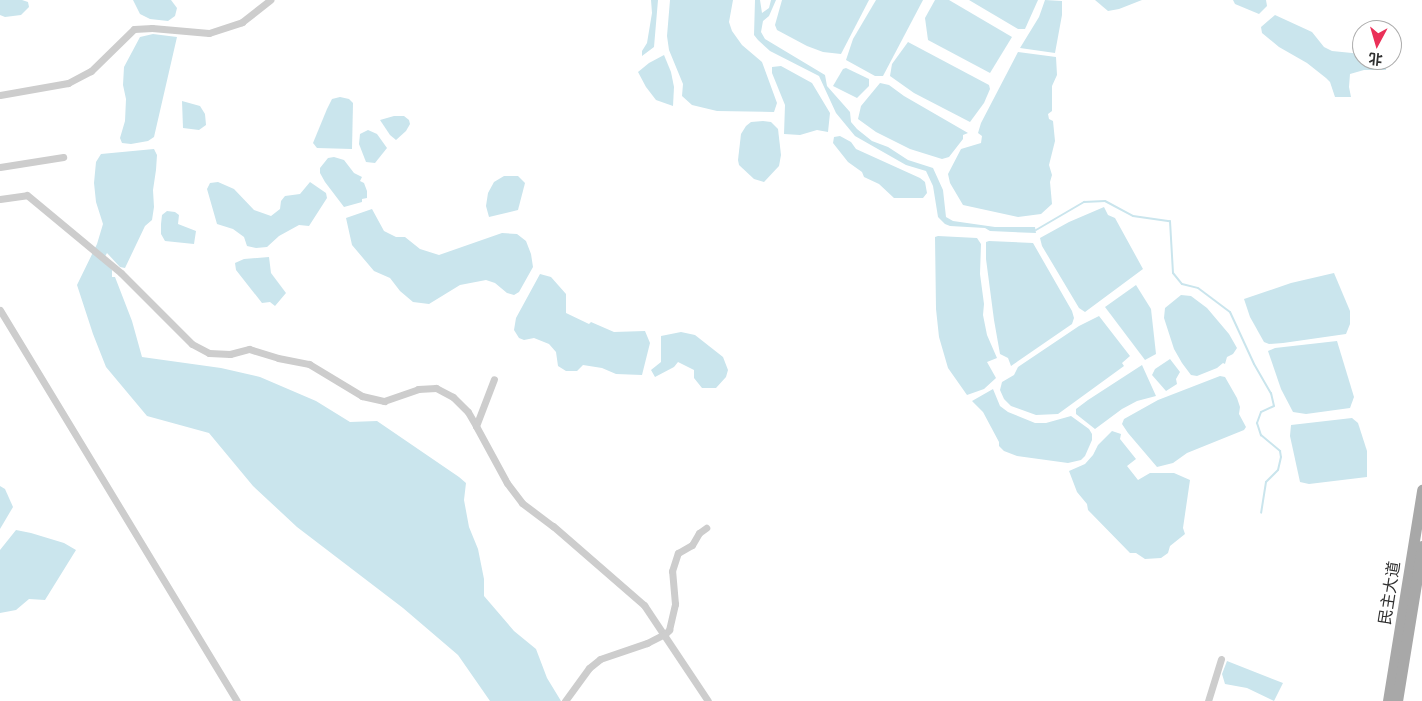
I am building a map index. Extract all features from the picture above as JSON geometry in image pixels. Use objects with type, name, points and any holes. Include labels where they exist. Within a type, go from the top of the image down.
[{"type":"main road","name":"民主大道","points":[[1388,701],[1422,490]]},
{"type":"main road","name":"民主大道","points":[[1397,701],[1420,570],[1422,546]]},
{"type":"street","points":[[0,95],[68,83],[91,71],[134,29],[152,28],[209,33],[242,22],[270,0]]},
{"type":"street","points":[[0,167],[63,157]]},
{"type":"street","points":[[0,199],[27,195],[121,273],[192,344],[209,353],[230,354],[249,349],[278,358],[309,364],[362,396],[384,400],[418,389],[436,388],[454,397],[468,412],[507,483],[522,503],[561,532],[644,605],[708,701]]},
{"type":"street","points":[[0,310],[237,701]]},
{"type":"street","points":[[476,426],[494,379]]},
{"type":"street","points":[[565,701],[589,668],[600,659],[664,634],[669,630],[676,604],[672,571],[678,553],[692,545],[699,532],[706,528]]},
{"type":"street","points":[[1208,701],[1221,658]]},
{"type":"water","points":[[0,0],[22,0],[28,2],[29,7],[21,15],[5,17],[0,15]]},
{"type":"water","points":[[133,0],[171,0],[177,8],[175,16],[168,21],[150,19],[140,14]]},
{"type":"water","points":[[651,0],[658,0],[654,47],[642,56],[642,51],[647,43],[652,13]]},
{"type":"water","points":[[670,0],[733,0],[729,22],[732,31],[742,45],[762,62],[777,103],[774,112],[717,111],[692,105],[682,96],[683,84],[669,50],[667,36]]},
{"type":"water","points":[[755,0],[760,0],[762,13],[769,8],[771,0],[776,0],[769,16],[763,21],[761,32],[765,39],[825,75],[827,86],[850,112],[851,122],[857,129],[872,141],[888,147],[908,160],[933,168],[943,190],[946,217],[953,221],[995,227],[1035,227],[1036,233],[990,231],[985,228],[945,224],[938,217],[933,186],[926,171],[906,165],[855,136],[836,113],[819,76],[770,51],[758,40],[754,35]]},
{"type":"water","points":[[782,0],[869,0],[841,54],[823,52],[807,46],[777,30],[775,25]]},
{"type":"water","points":[[876,0],[923,0],[883,76],[875,76],[846,60],[853,39]]},
{"type":"water","points":[[935,0],[949,0],[1012,37],[990,73],[928,40],[925,18]]},
{"type":"water","points":[[969,0],[1038,0],[1025,29],[1018,29]]},
{"type":"water","points":[[1045,0],[1062,1],[1062,15],[1055,53],[1020,48],[1039,17]]},
{"type":"water","points":[[1095,0],[1142,0],[1108,11]]},
{"type":"water","points":[[1233,0],[1266,0],[1267,6],[1259,14],[1235,4]]},
{"type":"water","points":[[1275,15],[1312,32],[1324,47],[1332,51],[1352,53],[1352,70],[1364,70],[1350,74],[1349,87],[1351,97],[1335,97],[1330,82],[1326,78],[1307,63],[1279,47],[1262,33],[1261,27]]},
{"type":"water","points":[[153,34],[177,37],[154,137],[148,141],[131,144],[122,143],[120,138],[125,121],[126,99],[123,85],[124,67],[140,37]]},
{"type":"water","points":[[908,42],[989,85],[990,89],[984,103],[970,122],[914,93],[890,76],[892,64]]},
{"type":"water","points":[[1018,52],[1056,57],[1057,75],[1052,86],[1052,111],[1048,114],[1049,119],[1053,121],[1055,141],[1049,165],[1052,175],[1050,182],[1052,204],[1041,214],[1018,217],[963,205],[950,183],[948,174],[961,149],[981,143],[982,136],[978,133],[981,123]]},
{"type":"water","points":[[664,55],[671,72],[674,87],[673,106],[656,100],[638,72],[649,63]]},
{"type":"water","points":[[781,66],[812,83],[830,113],[828,132],[817,130],[800,135],[784,134],[785,105],[772,73],[772,67]]},
{"type":"water","points":[[846,68],[869,79],[869,86],[857,98],[833,86],[843,69]]},
{"type":"water","points":[[880,83],[889,85],[904,96],[968,133],[963,135],[963,139],[949,157],[942,159],[910,149],[876,132],[858,119],[861,106]]},
{"type":"water","points":[[340,97],[349,99],[353,103],[352,149],[317,148],[313,143],[327,109],[332,99]]},
{"type":"water","points":[[182,101],[200,106],[205,114],[206,125],[199,130],[183,128]]},
{"type":"water","points":[[394,116],[404,116],[409,120],[410,124],[406,131],[396,140],[390,135],[380,120]]},
{"type":"water","points":[[751,122],[771,122],[778,129],[781,155],[779,166],[764,182],[754,179],[739,165],[738,160],[741,134],[746,126]]},
{"type":"water","points":[[368,130],[377,134],[387,148],[375,163],[366,162],[359,144],[360,134]]},
{"type":"water","points":[[840,136],[851,142],[856,149],[920,178],[925,182],[927,193],[923,198],[894,198],[879,184],[864,177],[862,172],[848,162],[833,143],[834,137]]},
{"type":"water","points":[[154,149],[157,155],[152,220],[145,226],[125,268],[120,267],[107,253],[103,260],[112,270],[112,277],[115,277],[132,321],[142,357],[221,368],[260,377],[316,401],[350,422],[377,421],[459,477],[466,483],[464,500],[469,527],[478,549],[484,579],[484,596],[514,631],[536,649],[547,678],[561,701],[490,701],[458,655],[403,608],[297,527],[253,486],[209,433],[147,416],[106,367],[77,285],[97,244],[103,224],[96,202],[94,183],[96,162],[101,154]]},
{"type":"water","points":[[334,157],[344,160],[354,173],[362,177],[360,181],[364,183],[367,198],[362,199],[362,202],[344,207],[325,182],[320,173],[320,168],[328,158]]},
{"type":"water","points":[[504,176],[518,176],[525,183],[518,210],[489,217],[486,206],[488,193],[494,182]]},
{"type":"water","points":[[218,182],[234,189],[254,210],[271,216],[280,209],[281,201],[285,196],[300,194],[310,182],[326,193],[327,198],[309,226],[299,225],[279,236],[267,247],[256,248],[247,246],[244,237],[233,229],[217,224],[207,189],[210,183]]},
{"type":"water","points":[[1104,207],[1108,215],[1115,218],[1143,269],[1085,312],[1079,308],[1042,246],[1040,238],[1069,222]]},
{"type":"water","points":[[372,209],[384,231],[396,237],[405,237],[420,249],[439,255],[502,233],[517,234],[526,241],[533,267],[519,292],[514,295],[507,293],[495,283],[486,280],[460,285],[429,304],[413,302],[400,291],[390,278],[374,271],[352,245],[346,218]]},
{"type":"water","points":[[167,211],[175,212],[179,215],[178,224],[196,231],[194,244],[165,241],[161,234],[161,224],[162,215]]},
{"type":"water","points":[[935,237],[977,238],[981,244],[980,274],[984,304],[983,315],[987,335],[997,358],[987,362],[996,378],[984,389],[967,395],[948,368],[939,337],[936,309]]},
{"type":"water","points":[[986,242],[1033,243],[1072,311],[1074,318],[1072,324],[1011,366],[1008,358],[1000,354],[994,320],[986,259]]},
{"type":"water","points":[[269,257],[271,273],[286,293],[275,306],[270,302],[262,303],[236,270],[235,263],[244,259]]},
{"type":"water","points":[[1334,273],[1350,311],[1350,324],[1346,334],[1283,343],[1269,344],[1264,342],[1250,317],[1244,299],[1291,283]]},
{"type":"water","points":[[540,274],[551,277],[566,294],[566,313],[589,324],[591,322],[614,332],[645,331],[650,343],[642,375],[616,374],[602,368],[583,365],[577,371],[566,371],[558,366],[556,352],[549,344],[534,338],[524,340],[519,338],[514,330],[516,318]]},
{"type":"water","points":[[1136,285],[1151,309],[1156,354],[1145,360],[1105,307]]},
{"type":"water","points":[[1181,295],[1191,296],[1207,308],[1229,334],[1237,348],[1233,354],[1227,357],[1225,364],[1223,363],[1217,368],[1197,376],[1191,375],[1174,349],[1164,318],[1165,308]]},
{"type":"water","points":[[1099,316],[1130,356],[1122,363],[1124,366],[1058,414],[1036,415],[1011,406],[1004,399],[1000,390],[1002,382],[1014,375],[1018,367],[1079,326]]},
{"type":"water","points":[[681,332],[695,335],[723,357],[728,370],[726,377],[716,388],[702,388],[694,378],[694,370],[678,362],[674,367],[655,377],[651,370],[661,362],[661,336]]},
{"type":"water","points":[[1337,341],[1354,397],[1350,408],[1306,414],[1293,412],[1281,389],[1268,351],[1275,348]]},
{"type":"water","points":[[1170,359],[1180,372],[1176,379],[1177,384],[1166,391],[1152,375],[1155,369]]},
{"type":"water","points":[[1142,365],[1156,396],[1137,401],[1122,409],[1095,429],[1076,414],[1076,409],[1088,400]]},
{"type":"water","points":[[1220,376],[1225,377],[1237,398],[1240,407],[1239,414],[1246,427],[1244,430],[1187,453],[1173,463],[1157,467],[1128,433],[1122,424],[1124,419],[1158,400]]},
{"type":"water","points":[[993,389],[1000,406],[1008,412],[1035,423],[1046,423],[1071,416],[1089,429],[1092,434],[1092,440],[1085,456],[1081,460],[1068,463],[1017,456],[1004,451],[999,446],[999,442],[983,412],[972,401]]},
{"type":"water","points":[[1352,418],[1358,423],[1367,451],[1367,477],[1309,484],[1300,482],[1290,436],[1291,425]]},
{"type":"water","points":[[1112,431],[1121,434],[1120,439],[1136,459],[1127,466],[1138,480],[1150,473],[1174,473],[1190,480],[1183,528],[1185,534],[1170,546],[1168,553],[1161,558],[1145,559],[1136,553],[1130,553],[1088,510],[1087,504],[1077,492],[1069,471],[1085,464],[1093,455],[1098,445]]},
{"type":"water","points":[[0,486],[5,489],[13,507],[0,529]]},
{"type":"water","points":[[16,530],[64,543],[76,550],[45,600],[29,599],[16,610],[0,613],[0,550]]},
{"type":"water","points":[[1227,661],[1283,683],[1274,701],[1247,688],[1225,684],[1222,674]]},
{"type":"waterway","points":[[1036,230],[1084,202],[1105,201],[1133,216],[1170,221],[1173,273],[1182,284],[1198,288],[1230,312],[1254,364],[1271,393],[1274,406],[1261,412],[1257,423],[1261,435],[1280,451],[1281,457],[1278,470],[1266,482],[1261,513]]}]
